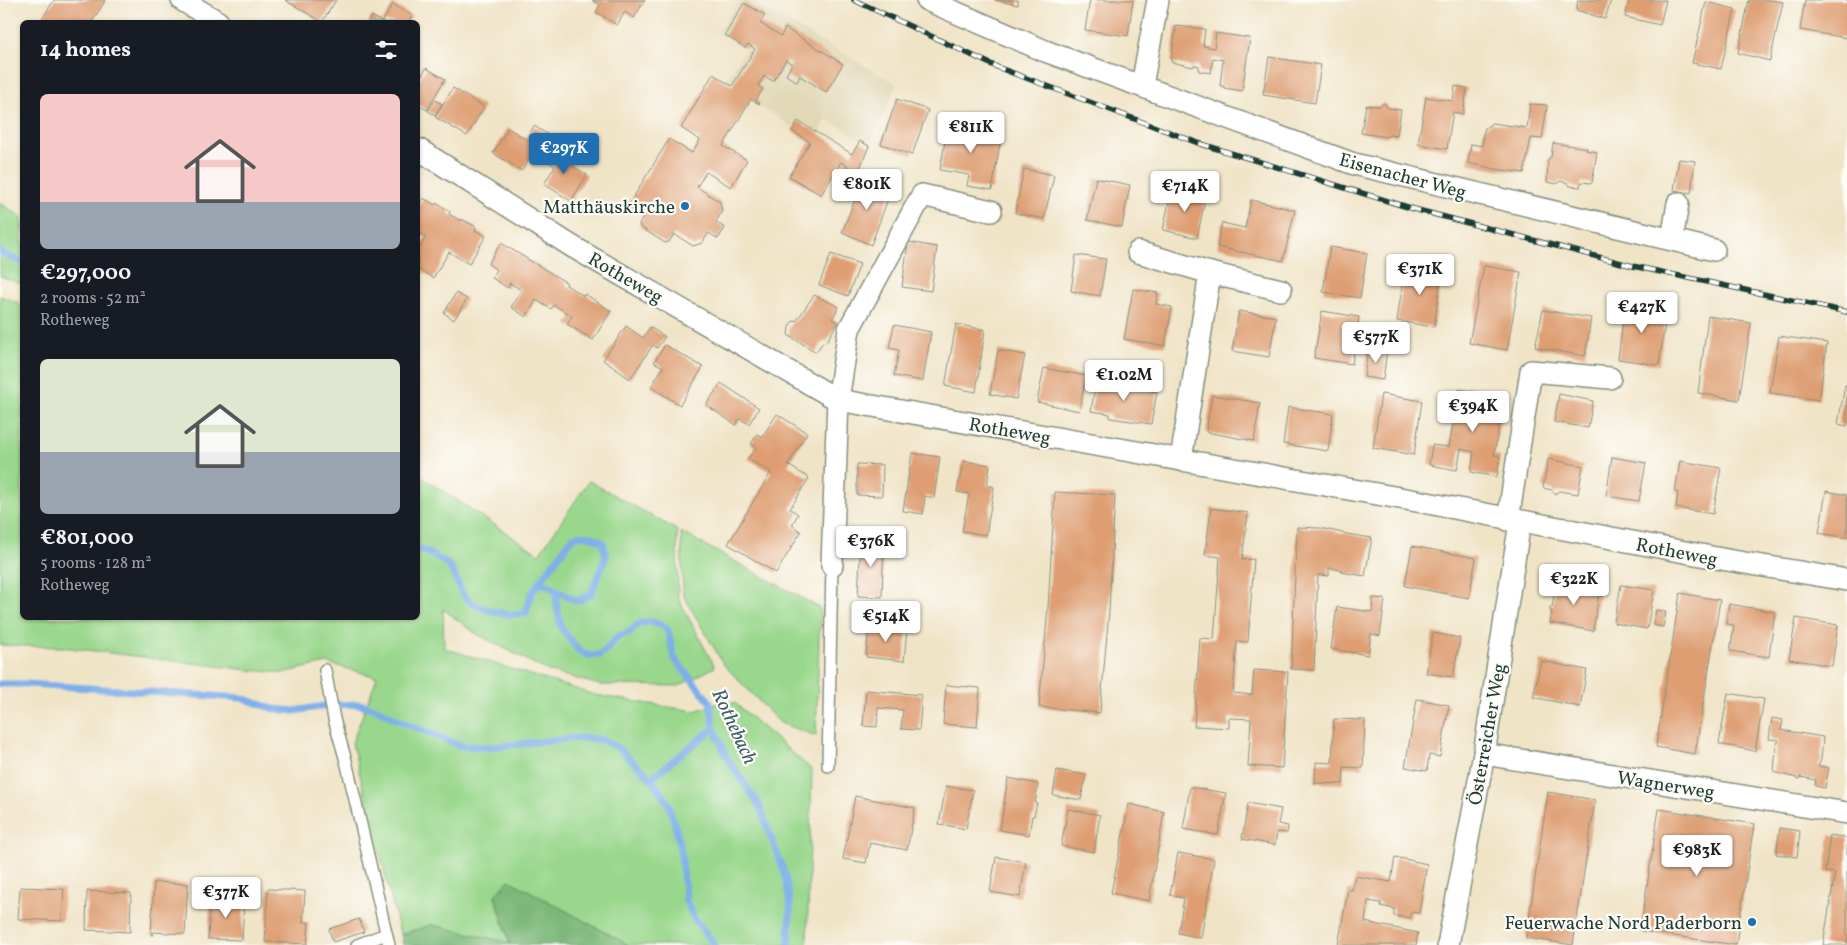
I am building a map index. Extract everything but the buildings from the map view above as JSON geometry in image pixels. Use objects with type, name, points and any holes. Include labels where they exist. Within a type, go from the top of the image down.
[{"type":"street","points":[[182,0],[215,20]]},
{"type":"street","points":[[1142,85],[1158,0]]},
{"type":"street","name":"Eisenacher Weg","points":[[934,1],[1045,51],[1354,164],[1714,250]]},
{"type":"street","name":"Rotheweg","points":[[420,150],[573,247],[838,400],[1417,501],[1514,521],[1847,580]]},
{"type":"street","points":[[832,565],[838,400],[849,329],[922,195],[991,212]]},
{"type":"street","points":[[1672,240],[1678,203]]},
{"type":"street","points":[[1138,252],[1210,273],[1281,290]]},
{"type":"street","points":[[1181,460],[1210,273]]},
{"type":"street","points":[[1514,521],[1531,370],[1610,378]]},
{"type":"street","name":"Österreicher Weg","points":[[1448,945],[1484,754],[1514,521]]},
{"type":"street","name":"Wagnerweg","points":[[1484,754],[1847,813]]},
{"type":"lane","points":[[828,766],[832,565]]},
{"type":"lane","points":[[325,670],[334,719],[388,940],[357,945]]},
{"type":"shaded area","points":[[739,0],[748,0],[897,84],[869,144],[827,119],[819,132],[798,119],[793,127],[759,106],[761,102],[726,80],[746,49],[718,32]]},
{"type":"green space","points":[[0,203],[20,216],[20,283],[0,276]]},
{"type":"green space","points":[[0,296],[20,303],[20,620],[420,620],[420,476],[539,554],[589,481],[677,530],[678,598],[715,667],[679,686],[600,685],[548,671],[475,633],[443,609],[444,648],[595,695],[694,711],[719,703],[735,703],[812,770],[807,945],[629,945],[495,896],[510,943],[432,925],[400,934],[352,743],[377,677],[327,663],[282,673],[62,647],[0,645]]},
{"type":"green space","points":[[681,532],[820,608],[816,736],[780,723],[724,665],[683,595]]},
{"type":"green space","points":[[509,880],[629,945],[403,945],[401,935],[432,925],[510,943],[495,895]]},
{"type":"waterway","name":"Rothebach","points":[[0,252],[20,260]]},
{"type":"waterway","name":"Rothebach","points":[[420,549],[448,565],[464,595],[472,603],[495,612],[520,614],[526,613],[531,594],[573,537],[589,536],[603,542],[606,557],[591,594],[577,601],[557,591],[556,601],[561,628],[578,650],[589,656],[599,655],[618,636],[630,632],[637,625],[649,621],[661,625],[668,630],[674,658],[710,702],[714,728],[727,758],[759,805],[785,875],[790,904],[789,945]]},
{"type":"waterway","name":"Rothebach","points":[[538,583],[548,585],[557,591]]},
{"type":"waterway","points":[[0,684],[27,684],[242,698],[274,709],[294,711],[331,705],[359,704],[374,708],[461,746],[491,747],[575,738],[599,739],[617,747],[651,778],[668,803],[681,853],[686,901],[694,918],[715,945]]},
{"type":"waterway","points":[[651,778],[714,728]]},
{"type":"railway","points":[[854,0],[997,67],[1198,143],[1414,209],[1633,266],[1847,312]]},
{"type":"place","name":"Matthäuskirche","points":[[685,206]]},
{"type":"place","name":"Feuerwache Nord Paderborn","points":[[1752,922]]}]
